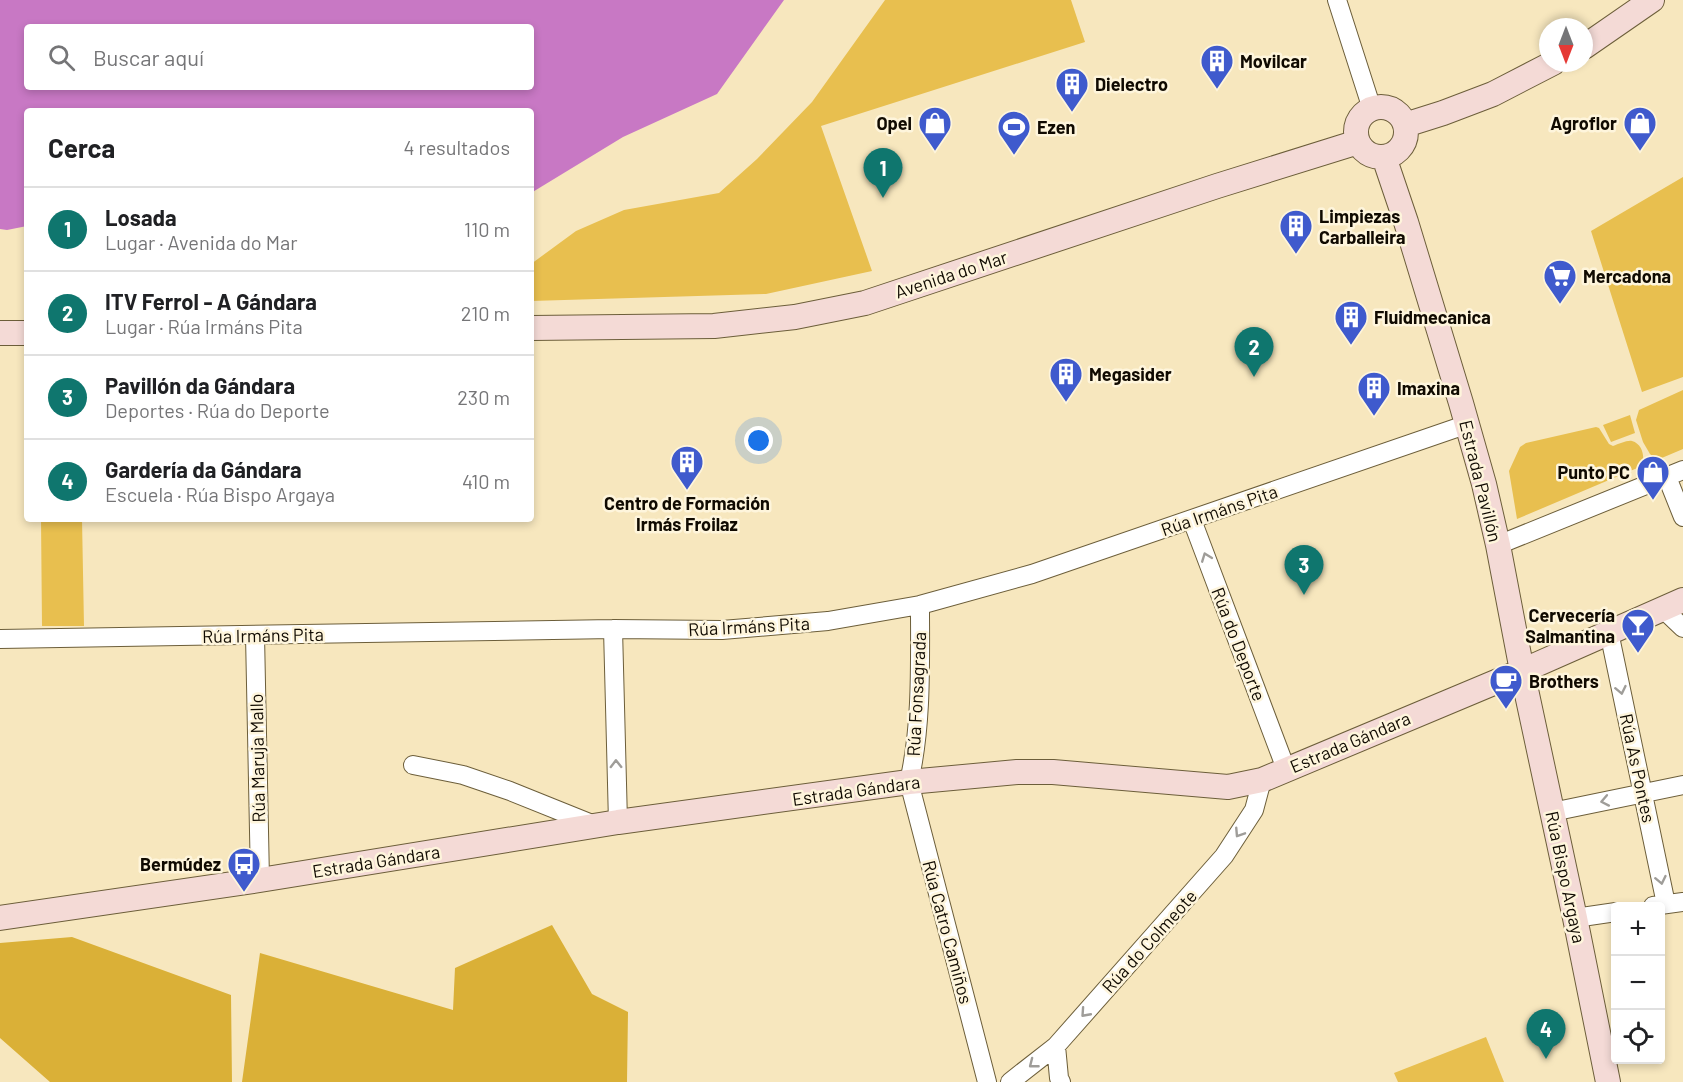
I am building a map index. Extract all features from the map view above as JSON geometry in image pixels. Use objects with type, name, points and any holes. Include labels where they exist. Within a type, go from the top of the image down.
[{"type":"street","points":[[1337,0],[1372,109]]},
{"type":"street","points":[[1593,41],[1652,0]]},
{"type":"street","points":[[1405,125],[1493,94],[1539,70]]},
{"type":"street","points":[[1383,107],[1393,111],[1401,117],[1405,125],[1406,133],[1400,148],[1394,154],[1384,158],[1370,155],[1358,142],[1356,128],[1358,122],[1366,112],[1372,109],[1383,107]]},
{"type":"street","name":"Avenida do Mar","points":[[534,328],[714,326],[795,318],[865,303],[1217,186],[1358,142]]},
{"type":"street","name":"Estrada Pavillón","points":[[1384,158],[1467,424],[1498,544],[1522,671]]},
{"type":"street","points":[[0,333],[24,333]]},
{"type":"street","name":"Rúa Irmáns Pita","points":[[0,639],[613,629],[722,630],[828,621],[920,605],[1032,574],[1467,424]]},
{"type":"street","points":[[1498,544],[1675,474],[1683,517]]},
{"type":"street","name":"Rúa do Deporte","points":[[1192,520],[1286,769]]},
{"type":"street","points":[[1673,604],[1683,628]]},
{"type":"street","name":"Estrada Gándara","points":[[0,918],[260,880],[607,824],[909,782],[1017,771],[1228,787],[1262,780],[1522,671],[1673,604]]},
{"type":"street","name":"Rúa Fonsagrada","points":[[909,782],[915,753],[920,605]]},
{"type":"street","points":[[413,765],[463,775],[607,824],[613,629]]},
{"type":"street","name":"Rúa As Pontes","points":[[1609,632],[1668,904]]},
{"type":"street","name":"Rúa Maruja Mallo","points":[[255,635],[260,880]]},
{"type":"street","name":"Rúa Bispo Argaya","points":[[1522,671],[1608,1082]]},
{"type":"street","name":"Rúa do Colmeote","points":[[1010,1082],[1056,1046],[1224,856],[1254,810],[1262,780]]},
{"type":"street","name":"Rúa Catro Camiños","points":[[909,782],[987,1082]]},
{"type":"street","points":[[1552,812],[1683,785]]},
{"type":"street","points":[[1575,918],[1611,913]]},
{"type":"street","points":[[1056,1046],[1061,1082]]},
{"type":"shaded area","points":[[0,0],[784,0],[717,94],[623,137],[534,191],[534,108],[24,108],[24,227],[0,229]]},
{"type":"shaded area","points":[[885,0],[1071,0],[1085,42],[821,126],[872,271],[766,294],[534,301],[534,262],[576,231],[624,210],[719,193],[757,159],[812,102]]},
{"type":"shaded area","points":[[1683,177],[1683,377],[1642,392],[1591,231]]},
{"type":"shaded area","points":[[1683,390],[1683,449],[1657,460],[1650,454],[1643,442],[1636,420],[1639,410]]},
{"type":"shaded area","points":[[1630,415],[1635,433],[1611,442],[1603,425]]},
{"type":"shaded area","points":[[1596,427],[1613,446],[1630,441],[1639,445],[1643,455],[1642,466],[1517,519],[1509,471],[1520,447],[1526,443]]},
{"type":"shaded area","points":[[41,522],[82,522],[84,626],[42,626]]},
{"type":"shaded area","points":[[552,925],[592,994],[628,1012],[627,1082],[242,1082],[260,953],[453,1010],[455,968]]},
{"type":"shaded area","points":[[72,937],[231,995],[232,1082],[50,1082],[0,1038],[0,943]]},
{"type":"shaded area","points":[[1486,1037],[1504,1082],[1398,1082],[1394,1073]]},
{"type":"place","name":"Movilcar","points":[[1217,90]]},
{"type":"place","name":"Dielectro","points":[[1072,113]]},
{"type":"place","name":"Opel","points":[[935,152]]},
{"type":"place","name":"Agroflor","points":[[1640,152]]},
{"type":"place","name":"Ezen","points":[[1014,156]]},
{"type":"place","name":"Losada","points":[[883,198]]},
{"type":"place","name":"Limpiezas Carballeira","points":[[1296,255]]},
{"type":"place","name":"Mercadona","points":[[1560,305]]},
{"type":"place","name":"Fluidmecanica","points":[[1351,346]]},
{"type":"place","name":"ITV Ferrol - A Gándara","points":[[1254,377]]},
{"type":"place","name":"Megasider","points":[[1066,403]]},
{"type":"place","name":"Imaxina","points":[[1374,417]]},
{"type":"place","name":"Centro de Formación Irmás Froilaz","points":[[687,491]]},
{"type":"place","name":"Punto PC","points":[[1653,501]]},
{"type":"place","name":"Pavillón da Gándara","points":[[1304,595]]},
{"type":"place","name":"Cervecería Salmantina","points":[[1638,654]]},
{"type":"place","name":"Brothers","points":[[1506,710]]},
{"type":"place","name":"Bermúdez","points":[[244,893]]},
{"type":"place","name":"Gardería da Gándara","points":[[1546,1059]]}]
